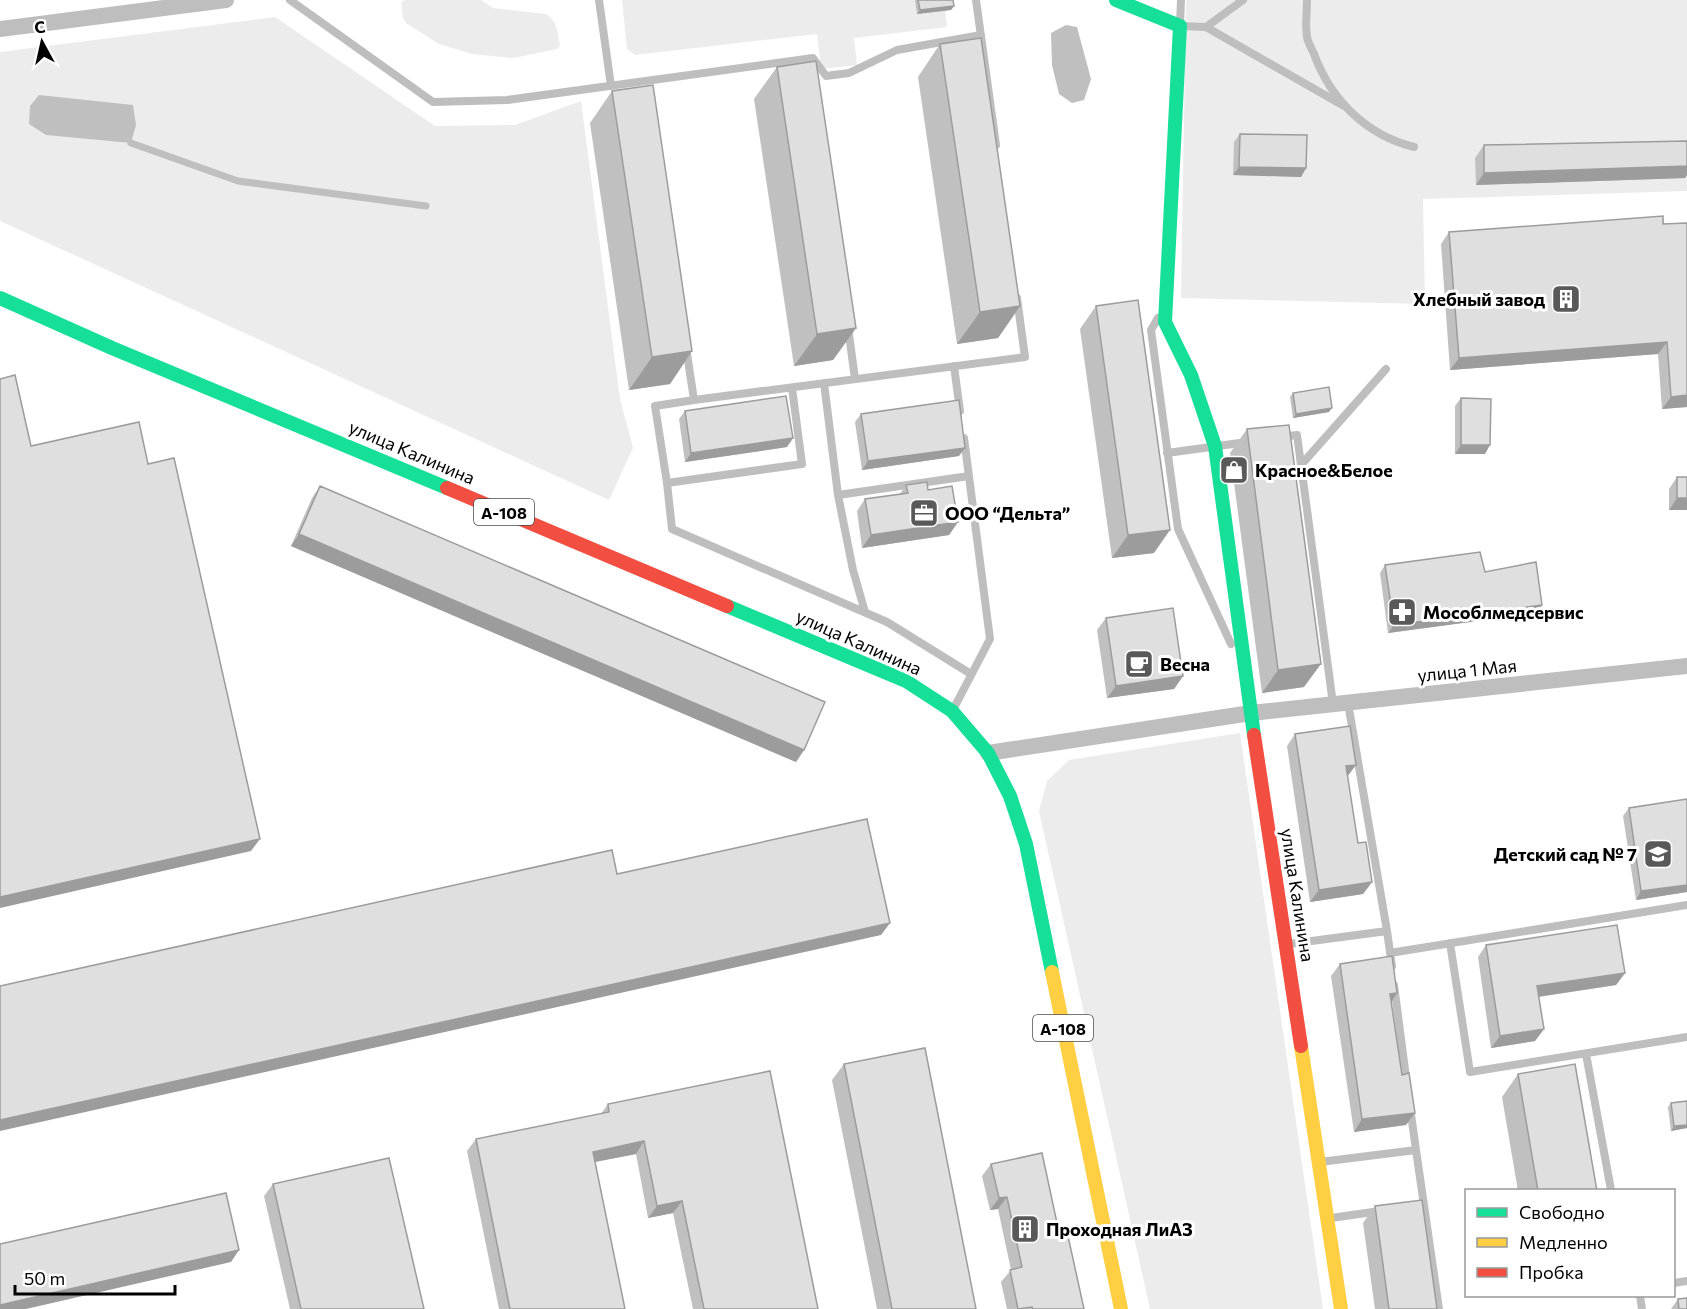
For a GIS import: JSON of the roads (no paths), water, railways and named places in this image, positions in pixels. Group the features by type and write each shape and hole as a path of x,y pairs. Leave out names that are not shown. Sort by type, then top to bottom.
{"main road":[{"path":"1116,0 1180,26"},
{"name":"улица Калинина","path":"1180,26 1165,322 1191,375 1215,446 1244,671 1341,1309"},
{"name":"улица Калинина","path":"0,298 134,357 906,681 952,711 988,753 1010,796 1026,844 1121,1309"}],"street":[{"path":"0,29 226,0"},
{"name":"улица 1 Мая","path":"1251,713 1687,666"},
{"path":"988,753 1251,713"}],"lane":[{"path":"290,0 433,102 507,100 813,58"},
{"path":"599,0 611,86"},
{"path":"976,0 997,153"},
{"path":"1181,0 1180,26 1206,27 1344,106 1370,129 1395,142 1414,147"},
{"path":"1206,27 1243,0"},
{"path":"1307,0 1307,38 1320,72 1344,106"},
{"path":"813,58 826,76 849,73 897,50 981,35"},
{"path":"813,58 816,82"},
{"path":"650,81 652,93"},
{"path":"972,674 887,622 672,529 655,406 1025,357 1015,283"},
{"path":"1166,304 1151,330 1178,529 1244,671"},
{"path":"847,320 855,379"},
{"path":"686,341 694,400"},
{"path":"954,366 961,420"},
{"path":"1301,465 1386,369"},
{"path":"824,383 838,495 853,570 865,612"},
{"path":"667,483 802,464 792,387"},
{"path":"952,711 990,639 963,431"},
{"path":"1274,438 1297,435 1341,704 1387,931 1408,1092"},
{"path":"1167,453 1262,440"},
{"path":"838,495 969,476"},
{"path":"1390,953 1687,905"},
{"path":"1286,944 1387,931"},
{"path":"1450,943 1470,1072 1687,1038"},
{"path":"1586,1053 1611,1189"},
{"path":"1410,1103 1439,1309"},
{"path":"1318,1162 1416,1150"},
{"path":"1412,1208 1424,1206"},
{"path":"1327,1218 1389,1210"}],"waterway":[{"path":"131,143 238,181 426,206"}],"place":[{"name":"Хлебный завод","path":"1566,299"},
{"name":"Красное&Белое","path":"1234,470"},
{"name":"ООО “Дельта”","path":"924,513"},
{"name":"Мособлмедсервис","path":"1402,612"},
{"name":"Весна","path":"1139,664"},
{"name":"Детский сад № 7","path":"1658,854"},
{"name":"Проходная ЛиАЗ","path":"1025,1229"}]}
